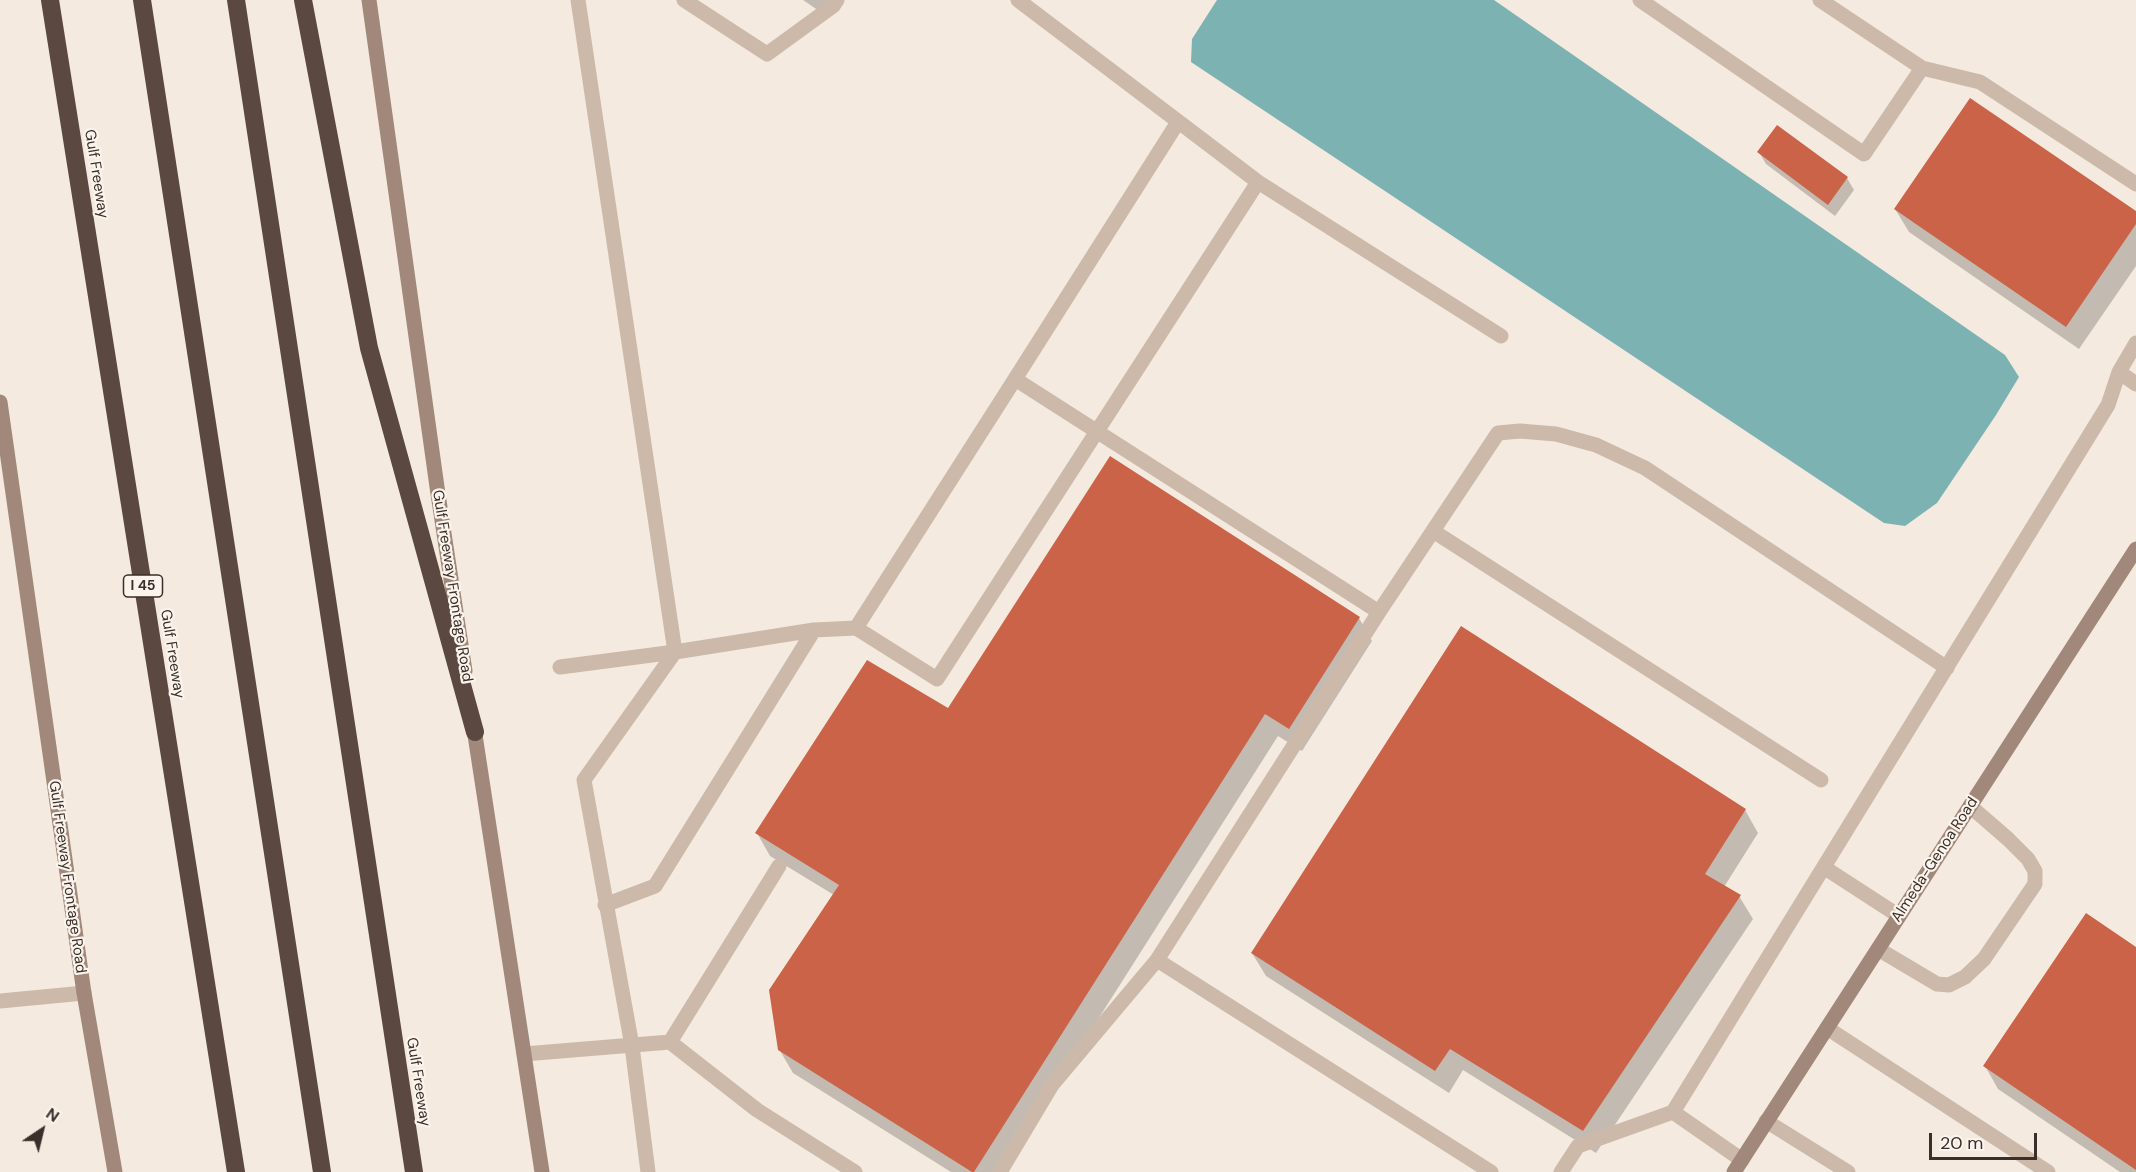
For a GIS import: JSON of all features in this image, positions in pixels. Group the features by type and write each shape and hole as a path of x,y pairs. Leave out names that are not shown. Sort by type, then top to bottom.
{"highway":[{"name":"Gulf Freeway","path":"50,0 236,1172"},
{"path":"142,0 322,1172"},
{"name":"Gulf Freeway","path":"236,0 414,1172"},
{"path":"303,0 369,348 475,732"}],"main road":[{"name":"Gulf Freeway Frontage Road","path":"369,0 438,494 542,1172"},
{"name":"Gulf Freeway Frontage Road","path":"0,402 4,466 84,993 114,1172"},
{"name":"Almeda-Genoa Road","path":"1738,1166 2136,549"}],"street":[{"path":"578,0 675,652 584,780 632,1046 648,1172"},
{"path":"684,0 767,54 833,6 837,0"},
{"path":"1018,0 1258,182 1502,336"},
{"path":"1640,0 1864,154 1922,68"},
{"path":"1820,0 1922,68 1980,82 2136,184"},
{"path":"856,628 1178,122"},
{"path":"560,667 813,630 856,628 937,679 1258,182"},
{"path":"1561,1172 1578,1146 1673,1112 2108,405 2119,372 2136,343"},
{"path":"2119,372 2136,384"},
{"path":"1016,379 1379,612"},
{"path":"1000,1172 1052,1085 1157,960 1379,612 1498,433 1520,431 1556,434 1596,445 1645,468 1947,668"},
{"path":"1433,531 1821,780"},
{"path":"605,904 655,886 813,630"},
{"path":"1878,949 1937,984 1949,985 1965,977 1984,959 2035,884 2035,871 2028,859 1970,806"},
{"path":"670,1042 779,866"},
{"path":"1825,868 1899,916"},
{"path":"1157,960 1491,1172"},
{"path":"0,1001 84,993"},
{"path":"1827,1028 2048,1172"},
{"path":"524,1054 670,1042 757,1110 855,1172"},
{"path":"1673,1112 1738,1166"},
{"path":"1766,1121 1848,1172"}],"water":[{"path":"1217,0 1494,0 2005,355 2019,377 1937,503 1905,526 1884,523 1191,62 1192,39"}],"building":[{"path":"1970,98 2136,211 2136,224 2066,327 1894,209"},
{"path":"1777,125 1848,177 1828,205 1757,152"},
{"path":"1110,456 1360,617 1289,729 1265,714 972,1172 778,1050 769,990 839,885 755,833 867,660 948,708"},
{"path":"1461,626 1746,809 1705,874 1741,895 1583,1131 1450,1049 1435,1071 1251,953"},
{"path":"2086,913 2136,947 2136,1170 1983,1066"}]}
